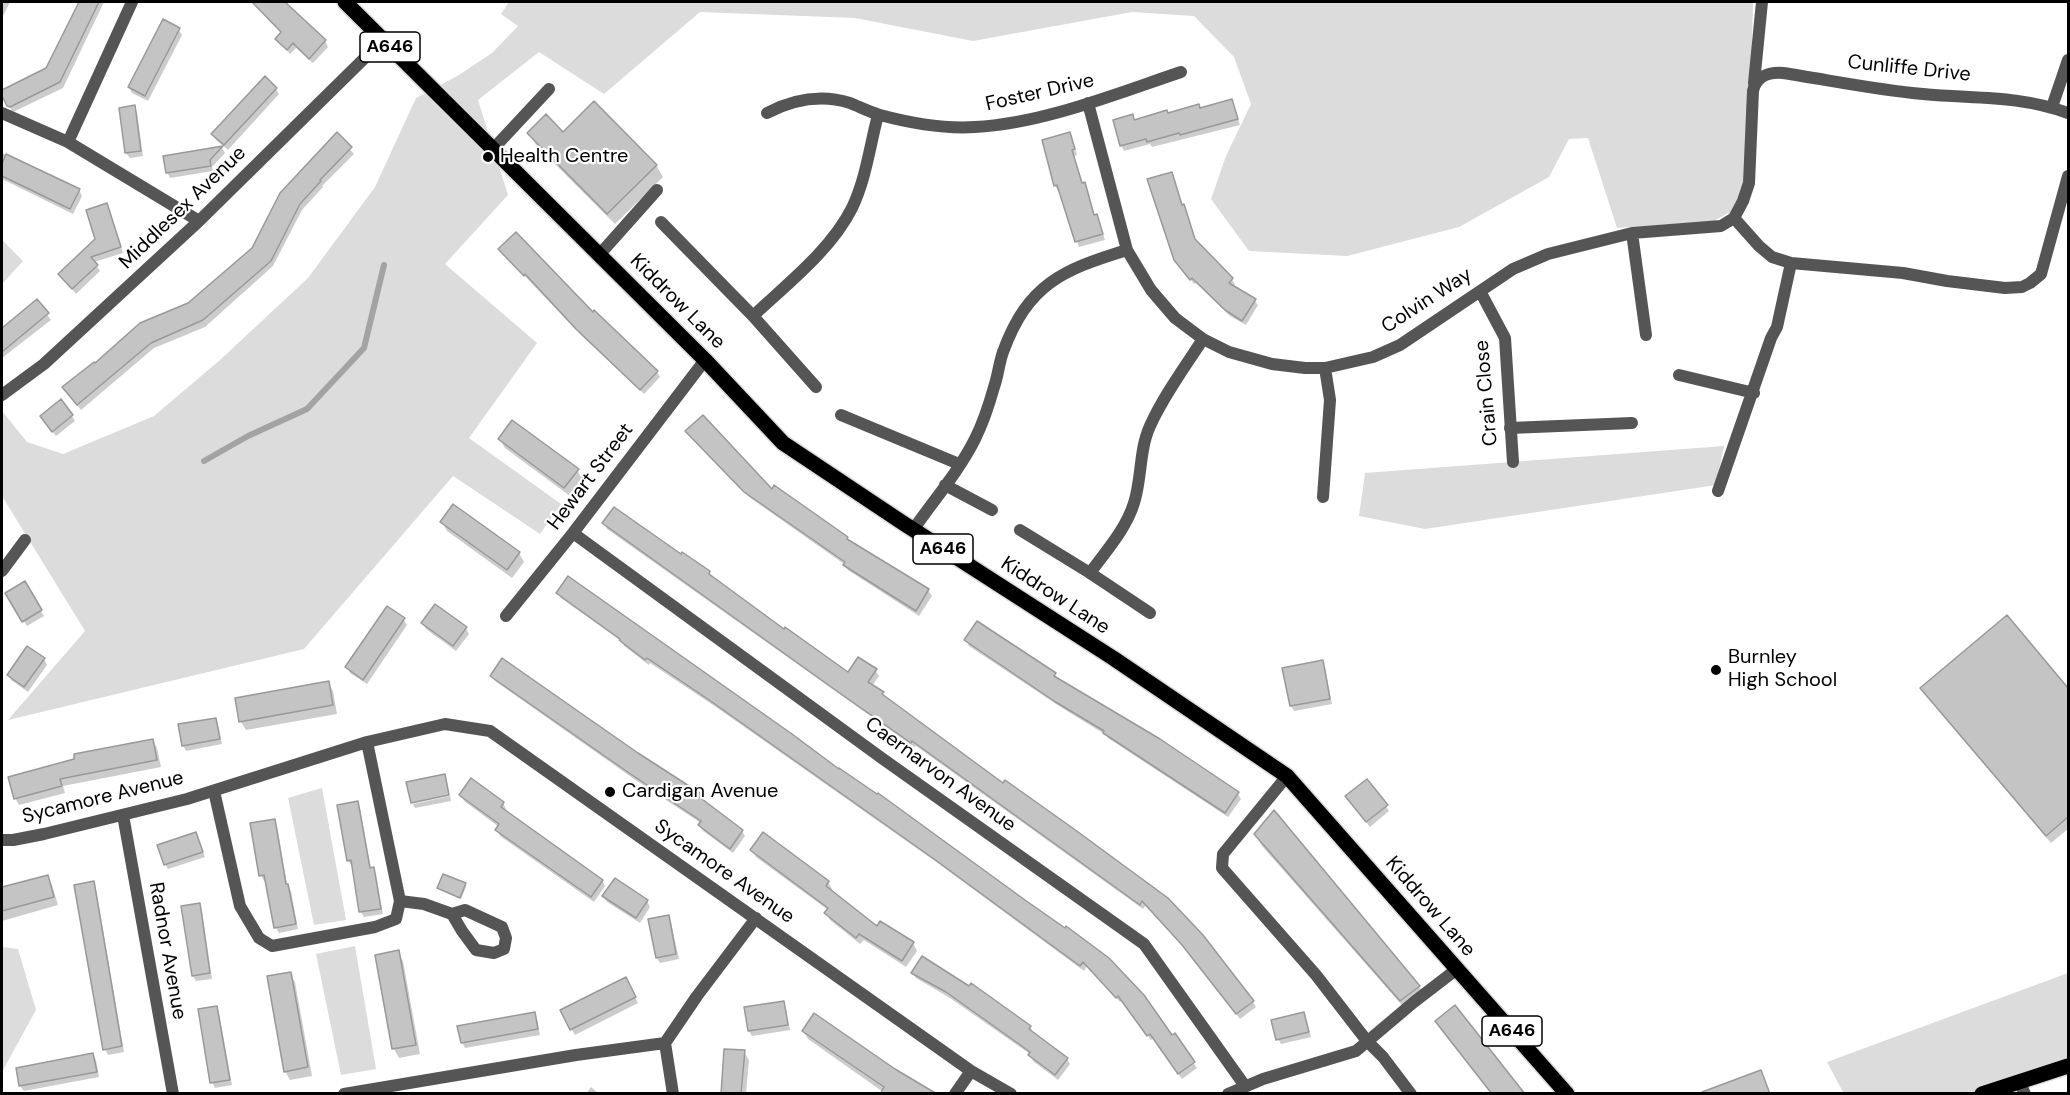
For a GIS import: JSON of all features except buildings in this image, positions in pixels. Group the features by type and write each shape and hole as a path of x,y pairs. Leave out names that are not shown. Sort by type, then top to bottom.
{"main road":[{"name":"Kiddrow Lane","path":"345,2 600,254 705,360 783,444 1113,658 1287,776 1562,1092"},
{"path":"1982,1094 2022,1088 2068,1066"}],"street":[{"path":"68,142 132,2"},
{"path":"1762,2 1754,87 1749,183 1734,218 1772,257 1791,263 1903,273 1983,286 2022,287 2041,274 2068,176"},
{"name":"Middlesex Avenue","path":"2,395 44,364 200,222 383,40"},
{"path":"2052,107 2068,60"},
{"name":"Foster Drive","path":"767,113 804,99 824,98 849,103 878,115 916,123 974,127 1033,118 1088,103 1181,72"},
{"name":"Cunliffe Drive","path":"1754,87 1766,75 1783,73 1923,94 2007,98 2052,107 2068,113"},
{"path":"493,149 549,89"},
{"name":"Colvin Way","path":"1088,103 1127,250 1151,291 1175,318 1203,339 1229,352 1272,364 1325,368 1373,357 1400,345 1513,269 1548,254 1632,233 1706,229 1721,226 1734,218"},
{"path":"2,113 68,142 200,222"},
{"path":"753,316 831,241 843,225 861,185 878,115"},
{"path":"600,254 657,190"},
{"path":"660,222 753,316 816,387"},
{"path":"1632,233 1646,335"},
{"path":"913,530 975,440 984,418 1006,344 1018,318 1035,294 1059,275 1090,261 1127,250"},
{"path":"1718,491 1754,393 1771,338 1777,327 1791,263"},
{"name":"Crain Close","path":"1480,291 1505,338 1513,462"},
{"path":"1090,573 1118,535 1131,512 1142,452 1149,428 1203,339"},
{"name":"Hewart Street","path":"506,615 573,533 705,360"},
{"path":"1323,497 1330,400 1325,368"},
{"path":"1679,375 1754,393"},
{"path":"842,415 959,464"},
{"path":"1510,428 1632,423"},
{"path":"945,485 992,510"},
{"path":"1020,530 1150,613"},
{"name":"Caernarvon Avenue","path":"573,533 874,752 1144,944 1245,1086"},
{"path":"2,571 25,540"},
{"name":"Sycamore Avenue","path":"2,840 44,834 187,800 367,742 445,724 490,731 971,1071 1011,1094"},
{"path":"367,742 400,901 424,904 452,914"},
{"path":"1287,776 1223,854 1222,868 1316,975 1411,1094"},
{"name":"Sycamore Avenue","path":"214,791 240,906 260,938 272,946 375,927 396,919 400,901"},
{"name":"Radnor Avenue","path":"123,815 172,1094"},
{"path":"673,1094 665,1043 756,918"},
{"path":"1228,1094 1263,1079 1356,1051 1456,969"},
{"path":"344,1094 576,1055 665,1043"},
{"path":"955,1094 971,1071"}],"shaded area":[{"path":"509,2 1753,2 1749,183 1734,218 1728,213 1714,221 1617,228 1588,138 1569,139 1549,177 1459,227 1347,256 1249,251 1211,199 1226,156 1251,104 1234,57 1194,16 1132,12 973,41 855,18 700,12 604,94 539,52 478,100 508,195 445,264 537,343 469,438 561,504 540,534 453,476 304,649 8,720 85,631 2,496 2,411 27,442 63,454 154,416 220,360 308,278 375,187 416,98 459,75 492,53 518,26 501,14"},
{"path":"2,240 23,261 2,284"},
{"path":"1724,446 1716,485 1425,529 1359,516 1365,473"},
{"path":"322,788 346,920 314,925 288,798"},
{"path":"355,946 376,1069 341,1075 316,954"},
{"path":"2,947 18,949 36,1010 3,1070 2,1069"},
{"path":"2068,973 2068,1066 1982,1093 1844,1094 1827,1062"}],"waterway":[{"path":"204,461 248,436 307,409 364,348 384,265"}],"place":[{"name":"Health Centre","path":"488,157"},
{"name":"Burnley High School","path":"1716,670"},
{"name":"Cardigan Avenue","path":"610,792"}]}
